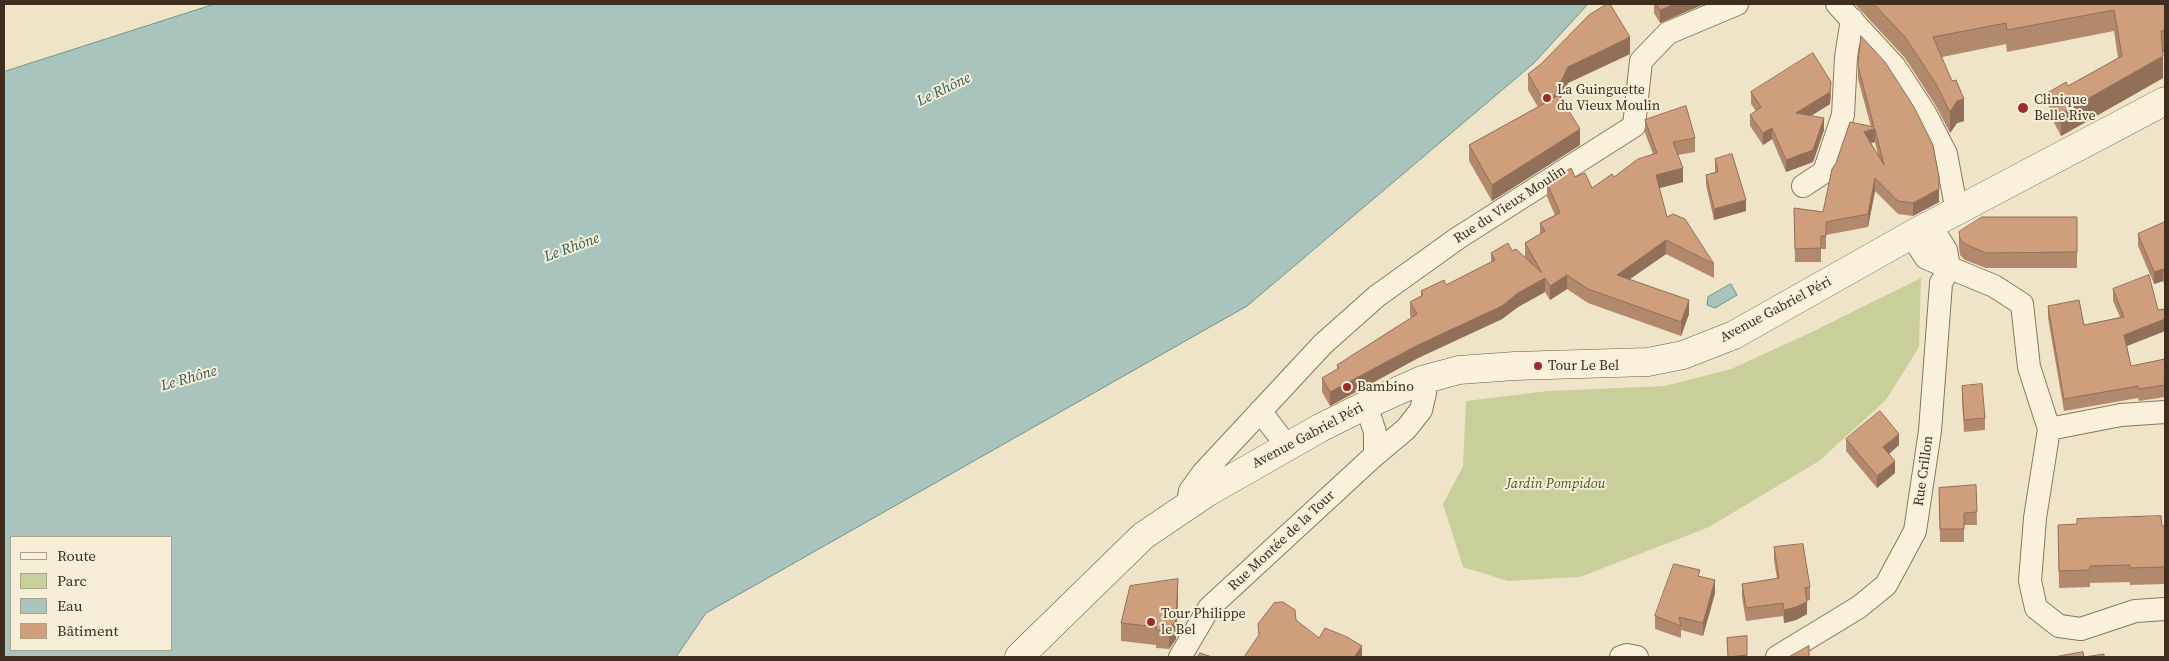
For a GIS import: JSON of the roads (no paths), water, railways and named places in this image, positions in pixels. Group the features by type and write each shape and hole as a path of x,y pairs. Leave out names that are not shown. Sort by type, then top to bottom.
{"main road":[{"name":"Avenue Gabriel Péri","path":"1019,657 1143,536 1188,503 1287,446 1366,405 1422,380 1460,370 1621,364 1648,362 1683,355 1734,335 1921,230 2165,101"}],"street":[{"name":"Rue du Vieux Moulin","path":"1188,503 1190,491 1203,473 1323,344 1377,296 1458,238 1634,126 1642,62 1668,33 1737,4"},
{"path":"1803,186 1824,172 1843,114 1846,57 1844,11"},
{"path":"1844,11 1895,67 1925,113 1946,154 1957,212"},
{"path":"1921,230 1926,258 1994,286 2022,304 2029,367 2049,429 2035,518 2030,581 2036,608 2059,626 2081,629 2135,611 2165,608"},
{"name":"Rue Crillon","path":"1776,657 1859,607 1886,585 1915,531 1930,431 1941,283 1949,268"},
{"name":"Rue Montée de la Tour","path":"1180,657 1189,638 1209,608 1406,428 1421,410 1426,393 1422,380"},
{"path":"1366,405 1375,432 1375,455"},
{"path":"1260,411 1287,446"},
{"path":"2049,429 2121,415 2165,412"},
{"path":"1621,657 1627,655 1637,657"}],"water":[{"name":"Le Rhône","path":"215,4 1588,4 1534,63 1247,306 706,613 676,657 4,657 4,72"},
{"path":"1731,284 1737,295 1715,308 1707,305 1708,297"}],"place":[{"name":"La Guinguette du Vieux Moulin","path":"1547,98"},
{"name":"Clinique Belle Rive","path":"2023,108"},
{"name":"Tour Le Bel","path":"1538,366"},
{"name":"Bambino","path":"1347,387"},
{"name":"Tour Philippe le Bel","path":"1151,622"}],"park label":[{"name":"Jardin Pompidou","path":"1556,484"}]}
